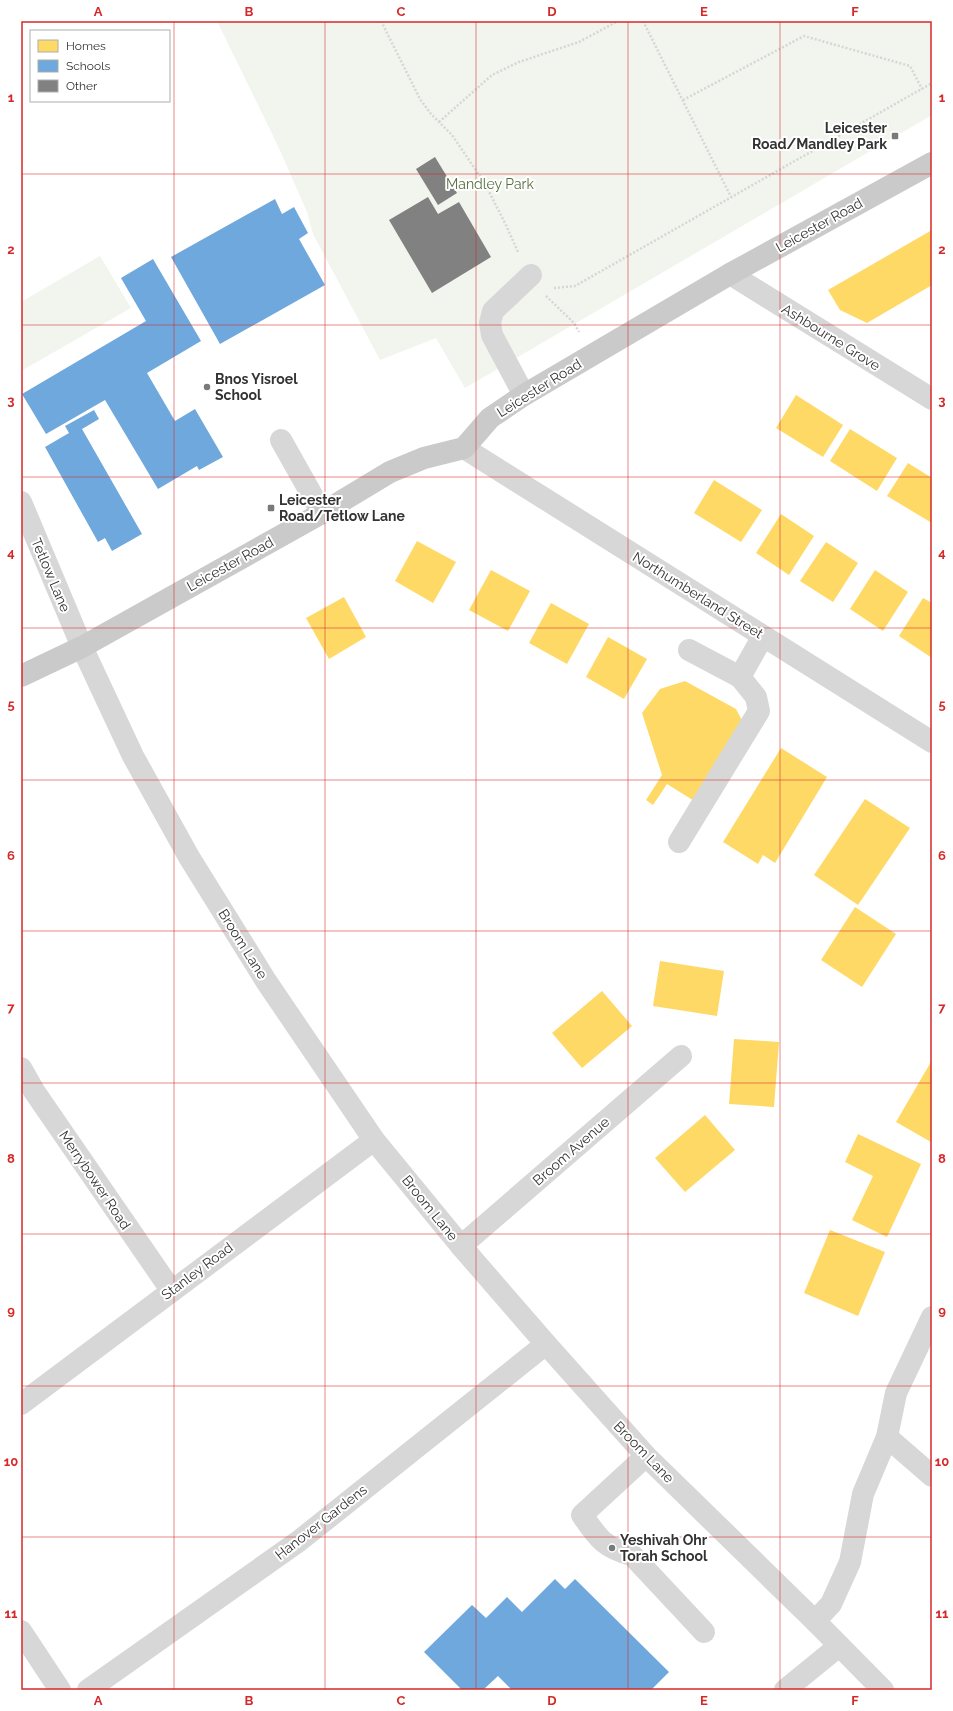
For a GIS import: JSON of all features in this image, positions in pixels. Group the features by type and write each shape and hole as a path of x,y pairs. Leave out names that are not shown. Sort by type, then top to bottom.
{"main road":[{"name":"Leicester Road","path":"21,676 82,648 322,513 390,472 424,458 464,448 490,418 524,395 730,274 932,163"}],"street":[{"name":"Ashbourne Grove","path":"730,274 932,399"},
{"path":"524,395 492,335 490,323 494,311 535,282"},
{"path":"281,440 322,513"},
{"name":"Northumberland Street","path":"464,448 932,742"},
{"name":"Tetlow Lane","path":"21,502 82,648"},
{"path":"740,678 763,636"},
{"name":"Broom Lane","path":"82,648 133,756 189,857 266,981 374,1140 461,1246 646,1456 815,1621 883,1690"},
{"path":"679,842 759,711 756,697 740,678 689,650"},
{"name":"Broom Avenue","path":"461,1246 681,1056"},
{"name":"Merrybower Road","path":"21,1068 34,1091 171,1290"},
{"name":"Stanley Road","path":"21,1404 171,1290 374,1140"},
{"path":"815,1621 831,1604 850,1562 862,1494 887,1437 896,1393 932,1317"},
{"name":"Hanover Gardens","path":"88,1690 299,1541 546,1344"},
{"path":"887,1437 932,1476"},
{"path":"646,1456 582,1515 598,1538 620,1552 632,1555 704,1632"},
{"path":"21,1631 60,1690"},
{"path":"785,1690 839,1646"}],"path":[{"path":"381,21 420,98 439,122 452,135 484,182 523,263 535,282 574,323 592,355"},
{"path":"439,122 492,75 519,62 579,42 618,21"},
{"path":"643,21 731,197"},
{"path":"683,100 804,36 910,66 922,89"},
{"path":"535,282 574,286 932,83"}],"green space":[{"name":"Mandley Park","path":"217,21 932,21 932,115 465,388 436,338 380,360 313,234 307,212 278,146"},
{"path":"100,256 131,308 21,371 21,302"}],"building: Homes":[{"path":"932,230 932,285 867,323 840,310 828,290"},
{"path":"796,395 843,425 823,457 776,428"},
{"path":"850,429 897,458 877,491 830,461"},
{"path":"908,463 932,478 932,523 887,496"},
{"path":"714,480 762,510 741,542 694,513"},
{"path":"781,514 814,536 789,575 756,553"},
{"path":"417,541 456,562 433,603 395,581"},
{"path":"826,542 858,563 833,602 800,581"},
{"path":"491,570 530,591 508,631 469,610"},
{"path":"875,570 908,592 883,631 850,609"},
{"path":"344,597 366,637 329,659 306,618"},
{"path":"923,598 932,603 932,658 899,636"},
{"path":"551,603 589,624 567,664 529,643"},
{"path":"608,637 647,659 624,699 586,677"},
{"path":"685,681 736,709 747,730 699,804 667,784 653,805 646,800 662,775 642,713 660,689"},
{"path":"781,748 827,777 775,863 763,855 758,864 723,842"},
{"path":"865,799 910,828 858,905 814,875"},
{"path":"855,907 896,934 862,987 821,960"},
{"path":"660,961 724,971 717,1016 653,1006"},
{"path":"602,991 632,1026 582,1068 552,1033"},
{"path":"734,1039 779,1042 774,1107 729,1104"},
{"path":"932,1060 932,1141 931,1142 896,1122"},
{"path":"705,1115 735,1150 685,1192 655,1158"},
{"path":"858,1134 921,1164 887,1237 852,1220 873,1176 845,1162"},
{"path":"830,1230 885,1252 858,1316 804,1293"}],"building: Schools":[{"path":"275,199 282,214 294,207 308,233 299,239 325,285 220,344 171,257"},
{"path":"153,259 201,341 147,373 175,421 195,409 223,457 199,470 197,466 158,489 105,400 46,434 22,394 146,321 121,278"},
{"path":"94,410 99,419 82,429 142,534 112,551 105,538 98,542 45,447 69,433 65,426"},
{"path":"555,1579 565,1589 575,1579 669,1672 651,1690 512,1690 498,1676 483,1690 462,1690 424,1652 472,1605 486,1618 507,1597 522,1612"}],"building: Other":[{"path":"435,157 457,193 438,205 416,169"},
{"path":"428,197 438,214 459,202 491,257 432,293 389,220"}],"place":[{"name":"Leicester Road/Mandley Park","path":"895,136"},
{"name":"Bnos Yisroel School","path":"207,387"},
{"name":"Leicester Road/Tetlow Lane","path":"271,508"},
{"name":"Yeshivah Ohr Torah School","path":"612,1548"}]}
